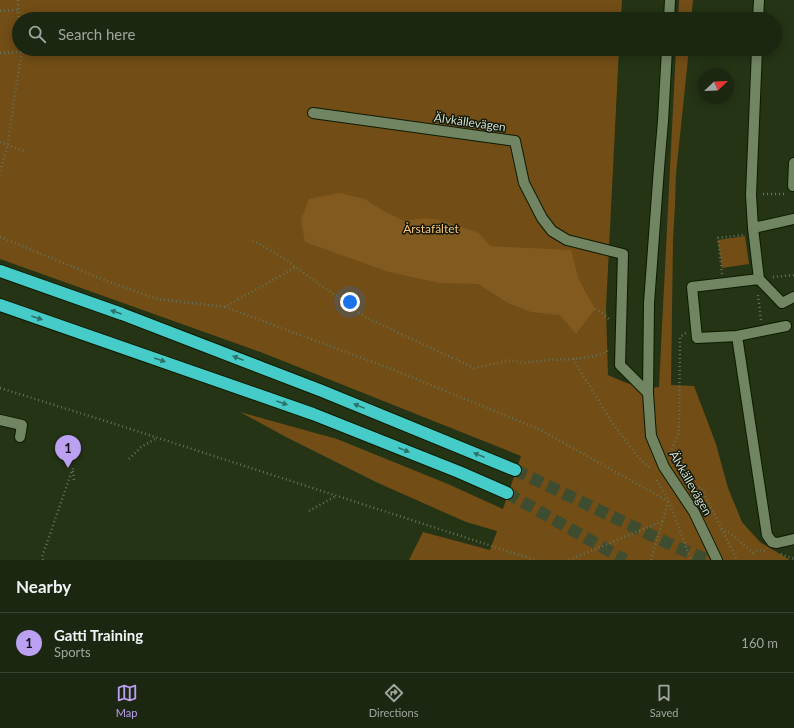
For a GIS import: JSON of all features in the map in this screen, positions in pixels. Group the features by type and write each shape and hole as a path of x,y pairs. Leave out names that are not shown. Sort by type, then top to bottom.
{"highway":[{"path":"0,271 130,316 322,391 515,470"},
{"path":"0,305 313,414 507,493"}],"street":[{"path":"669,12 670,0"},
{"path":"758,12 759,0"},
{"name":"Älvkällevägen","path":"667,56 649,303 648,393 651,436 664,467 694,512 717,560"},
{"path":"757,56 751,195 757,279 782,303 794,297"},
{"name":"Älvkällevägen","path":"313,113 515,141 524,183 542,218 552,231 567,240 623,254 620,365 648,393"},
{"path":"790,190 794,163"},
{"path":"753,231 794,219"},
{"path":"757,279 692,287 697,338 737,336 786,326"},
{"path":"737,336 768,535 772,542 777,543 794,539"},
{"path":"0,420 22,424 20,437"}],"path":[{"path":"0,11 18,10 18,0"},
{"path":"0,52 12,51"},
{"path":"0,171 8,145 21,56"},
{"path":"0,142 24,151"},
{"path":"751,195 790,190"},
{"path":"724,283 718,238 753,231"},
{"path":"0,237 107,282 157,299 225,307 394,370 541,430 669,502"},
{"path":"253,240 296,267 365,317 474,368 510,360 523,363 591,357 607,352 608,346"},
{"path":"225,307 296,267"},
{"path":"762,331 757,279 794,275"},
{"path":"596,309 611,321"},
{"path":"664,467 679,433 680,337 696,326"},
{"path":"572,359 613,424 639,458 650,467 653,472"},
{"path":"0,388 157,437 534,560"},
{"path":"129,459 141,447 157,437"},
{"path":"43,560 42,556 73,468 74,480"},
{"path":"656,478 669,502 691,560"},
{"path":"309,511 336,496"},
{"path":"652,560 669,502"},
{"path":"569,560 663,521"},
{"path":"721,528 730,533 753,553 758,550 766,551"},
{"path":"780,554 794,559"}],"green space":[{"name":"Årstafältet","path":"0,0 622,0 621,12 12,12 12,56 619,56 606,308 608,375 639,387 652,388 659,387 676,56 688,56 676,174 673,241 671,385 694,386 716,444 728,488 742,522 760,542 790,560 409,560 423,532 490,550 497,531 466,522 378,483 240,412 337,439 448,484 503,509 521,456 263,353 0,259"},
{"path":"679,0 693,0 692,12 678,12"},
{"path":"339,193 365,199 382,210 404,221 426,218 444,221 479,233 490,246 571,250 579,280 595,309 576,334 560,315 531,312 508,303 478,284 439,283 389,272 305,242 301,220 309,199"},
{"path":"745,236 749,264 722,268 718,240"}],"tunnel":[{"path":"515,470 676,547 708,560"},
{"path":"507,493 625,560"}],"place":[{"name":"Gatti Training","path":"68,468"}]}
